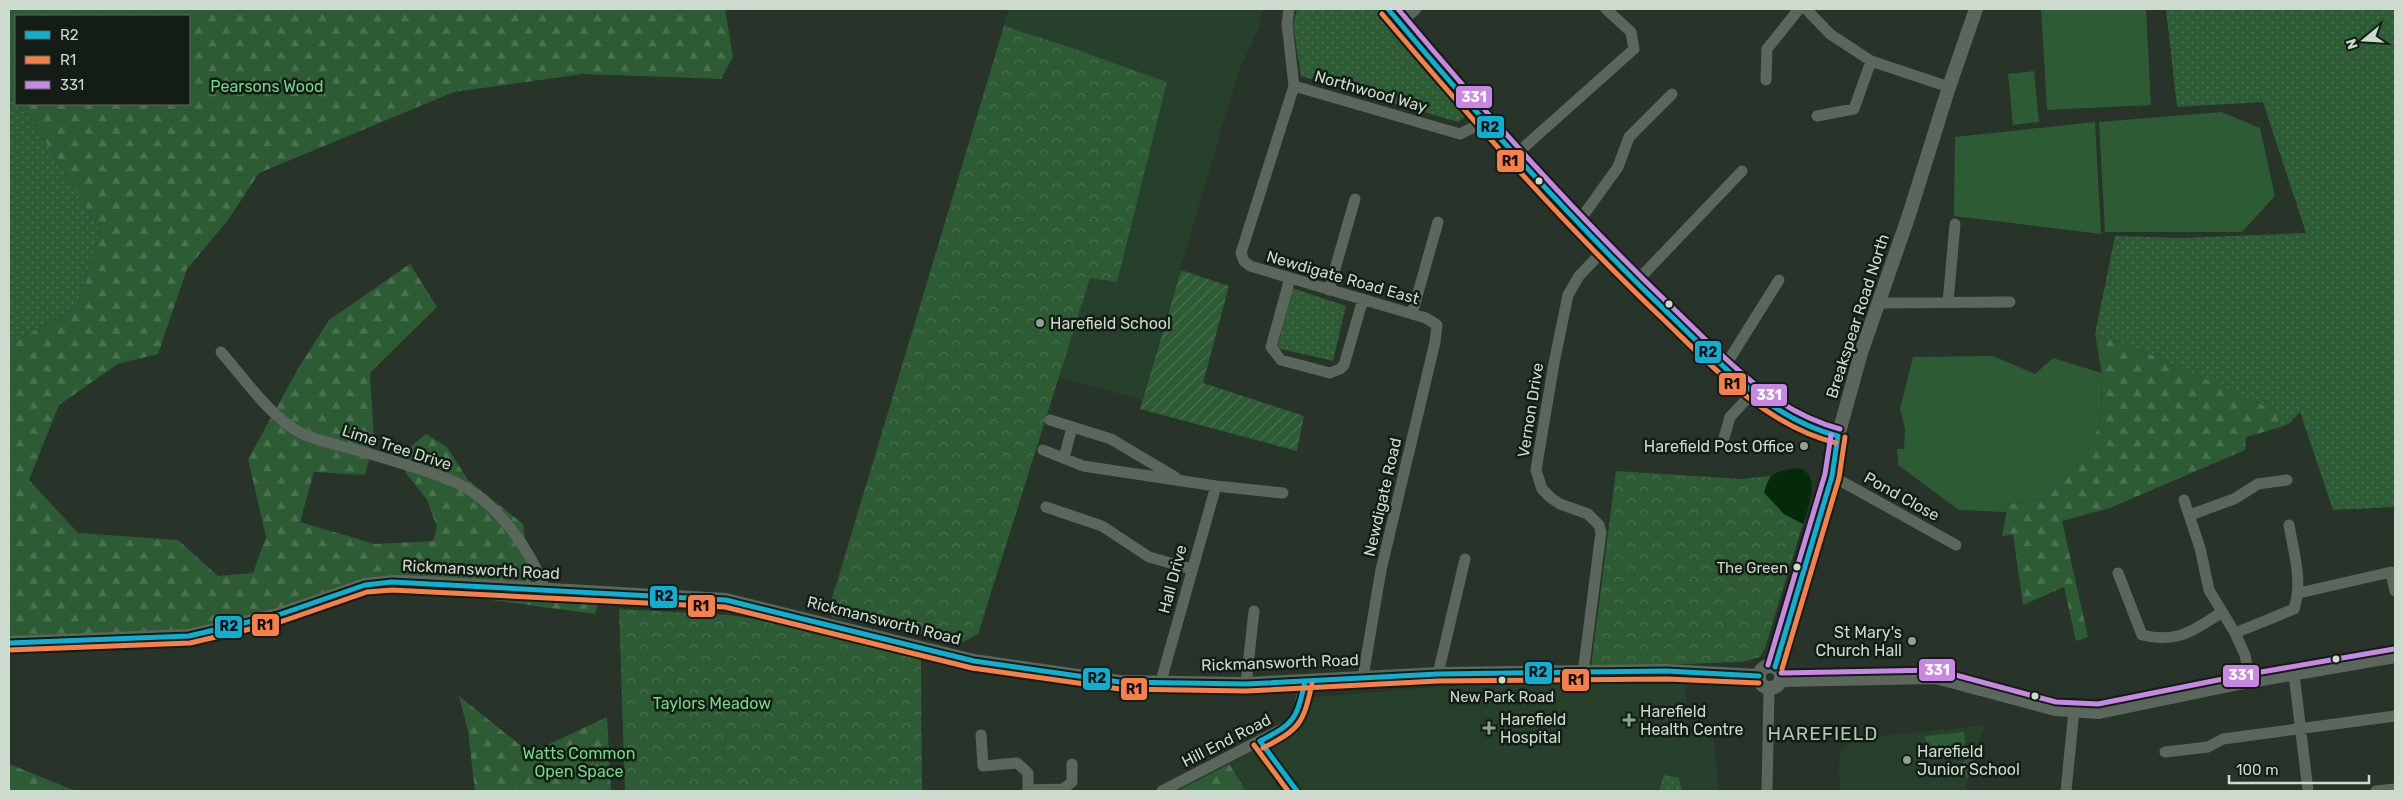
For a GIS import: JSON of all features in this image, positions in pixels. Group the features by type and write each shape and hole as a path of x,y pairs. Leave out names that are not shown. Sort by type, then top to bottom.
{"street":[{"name":"Northwood Way","path":"1289,9 1287,24 1294,86 1460,134 1484,122"},
{"path":"1388,9 1514,156 1635,283 1725,366 1780,412 1800,424 1838,436"},
{"path":"1400,23 1416,9"},
{"path":"1514,156 1634,49 1631,32 1606,9"},
{"path":"1766,80 1767,49 1799,9"},
{"name":"Breakspear Road North","path":"1778,673 1832,476 1838,436 1861,353 1909,215 1949,86 1976,9"},
{"path":"1812,11 1830,34 1871,61 1949,86"},
{"path":"1817,116 1854,109 1871,61"},
{"name":"Newdigate Road East","path":"1294,86 1241,253 1244,261 1250,266 1426,318 1437,325"},
{"path":"1577,224 1618,167 1629,137 1672,94"},
{"path":"1635,283 1742,171"},
{"path":"1329,290 1355,199"},
{"path":"1412,314 1438,222"},
{"path":"1948,302 1955,224"},
{"name":"Vernon Drive","path":"1583,673 1601,546 1601,532 1599,525 1588,514 1560,504 1548,496 1541,485 1536,470 1552,373 1568,295 1579,276 1604,251"},
{"path":"1290,278 1271,347 1281,360 1330,373 1340,370 1344,365 1363,300"},
{"path":"1725,366 1779,280"},
{"path":"1878,302 2010,302"},
{"name":"Newdigate Road","path":"1363,677 1381,570 1435,342 1437,325"},
{"name":"Lime Tree Drive","path":"221,352 272,409 294,428 314,438 379,456 458,484 494,509 511,527 529,557 544,590"},
{"path":"1724,438 1730,417 1754,391"},
{"path":"1050,420 1111,439 1181,480"},
{"path":"1064,458 1072,427"},
{"path":"1043,450 1083,466 1216,486 1283,493"},
{"name":"Pond Close","path":"1832,476 1956,545"},
{"path":"2190,514 2234,499 2258,484 2286,480"},
{"name":"Hall Drive","path":"1161,681 1191,569 1216,486"},
{"path":"2184,500 2200,548 2209,590 2246,655 2250,681"},
{"path":"1046,507 1102,526 1149,557 1191,569"},
{"path":"2235,633 2294,609 2299,593 2289,525"},
{"path":"1438,674 1465,559"},
{"path":"2299,593 2391,572 2395,591"},
{"path":"2118,573 2132,603 2142,635 2158,639 2180,637 2222,612"},
{"name":"Rickmansworth Road","path":"9,644 189,636 278,614 365,585 392,582 726,600 974,660 1120,682 1161,681 1246,684 1438,674 1693,672 1759,676"},
{"path":"1246,684 1254,611"},
{"path":"1769,689 1760,683 1759,676 1764,667 1778,673 1936,677 2055,709 2099,712 2250,681 2395,656"},
{"path":"1769,689 1775,687 1778,673"},
{"path":"2294,674 2308,791"},
{"name":"Hill End Road","path":"1162,791 1288,726 1297,718 1305,682"},
{"path":"1767,791 1769,689"},
{"path":"2066,791 2074,710"},
{"path":"2165,752 2208,747 2223,739 2395,716"},
{"path":"980,735 983,766 1016,763 1028,773 1028,791 1063,789 1072,782 1072,764"},
{"path":"2376,791 2395,789"}],"shaded area":[{"name":"Harefield School","path":"1009,9 1263,9 1259,27 1238,73 1142,400 1058,377 978,634 963,642 832,617 831,602"},
{"path":"1796,468 1804,471 1809,476 1812,491 1803,524 1784,514 1764,492 1772,476"},
{"name":"Harefield Hospital","path":"1685,674 1687,733 1713,737 1719,791 1246,791 1229,764 1301,722 1306,698 1566,676"},
{"name":"Harefield Junior School","path":"1986,725 1980,737 1964,791 1840,791 1839,768 1841,752 1853,739"}],"green space":[{"name":"Pearsons Wood","path":"9,9 725,9 733,57 721,79 583,74 454,92 259,173 228,220 187,269 158,354 118,364 59,405 29,480 78,533 178,540 218,576 253,573 266,537 248,459 299,367 329,320 410,264 437,307 370,373 374,439 365,475 314,472 300,522 375,544 433,541 437,527 427,500 406,473 404,452 426,434 447,447 468,480 523,524 531,582 602,590 595,614 364,583 226,627 9,649 9,345 76,307 100,231 34,123 17,105 190,105 190,15 15,15 15,103 9,96"},
{"path":"1297,9 1385,9 1472,112 1458,122 1301,76 1293,25"},
{"path":"2041,9 2146,9 2151,105 2047,110"},
{"path":"2166,9 2395,9 2395,507 2333,510 2300,412 2290,423 2281,427 2275,411 2147,353 2095,334 2115,236 2180,238 2306,233 2263,102 2177,107"},
{"name":"Harefield School","path":"1004,26 1167,82 1117,282 1090,278 978,634 963,642 832,617 831,602"},
{"path":"2034,71 2039,122 2013,125 2008,74"},
{"path":"9,96 15,105 17,105 34,123 100,231 76,307 9,345"},
{"path":"2221,112 2260,128 2275,196 2242,232 2105,232 2099,122"},
{"path":"2095,122 2101,234 1954,216 1955,137"},
{"path":"1181,270 1229,286 1203,383 1304,416 1297,451 1140,409"},
{"path":"1292,288 1346,306 1333,361 1277,348"},
{"path":"2095,334 2147,353 2276,411 2281,427 2246,437 2245,450 2110,508 2062,521 2088,637 2076,641 2064,587 2023,605 2013,534 2002,536 2008,504 2044,499 2085,457 2101,421 2102,373"},
{"path":"1993,356 2035,374 2053,358 2102,373 2101,421 2085,457 2044,499 2008,504 2007,512 1959,510 1898,465 1897,449 1904,449 1905,428 1900,409 1913,357"},
{"path":"1616,471 1741,479 1770,476 1764,493 1784,514 1803,524 1765,648 1760,657 1742,662 1591,667"},
{"name":"Taylors Meadow","path":"619,609 728,615 778,622 902,649 921,659 922,791 625,791"},
{"name":"Watts Common Open Space","path":"459,696 530,753 607,717 611,791 475,791 468,731"},
{"path":"1964,732 1966,754 1927,758 1925,736"},
{"path":"1977,750 1968,778 1963,769 1964,761 1972,752"},
{"path":"9,764 76,791 9,791"},
{"path":"1229,764 1246,791 1177,791"},
{"path":"1664,775 1679,778 1682,791 1659,791"}],"transit line":[{"name":"R2","path":"1388,9 1455,88 1595,241 1707,351 1767,402 1813,428 1838,436"},
{"name":"331","path":"1398,9 1497,125 1566,200 1711,345 1770,396 1815,421 1840,429"},
{"name":"R1","path":"1382,14 1484,132 1554,209 1627,284 1722,376 1742,393 1786,423 1810,435 1836,443"},
{"name":"331","path":"1768,665 1825,474 1831,435"},
{"name":"R2","path":"1775,667 1832,476 1838,436"},
{"name":"R1","path":"1782,669 1839,478 1845,437"},
{"name":"R2","path":"9,643 189,636 278,615 365,585 392,582 726,600 974,661 1120,682 1246,684 1438,674 1667,671 1759,676"},
{"name":"R1","path":"9,650 190,643 280,622 367,592 392,590 725,607 972,668 1120,689 1246,691 1438,681 1667,679 1759,683"},
{"name":"331","path":"1781,673 1937,670 2056,702 2098,704 2238,676 2394,649"},
{"name":"R2","path":"1260,741 1281,730 1292,719 1299,705 1305,682"},
{"name":"R1","path":"1263,748 1285,736 1298,724 1306,708 1312,684"},
{"name":"R2","path":"1260,741 1297,791"},
{"name":"R1","path":"1254,745 1288,791"}],"place":[{"name":"Harefield School","path":"1040,323"},
{"name":"Harefield Post Office","path":"1804,446"},
{"name":"The Green","path":"1797,567"},
{"name":"St Mary's Church Hall","path":"1912,641"},
{"name":"New Park Road","path":"1502,680"},
{"name":"Harefield Health Centre","path":"1629,720"},
{"name":"Harefield Hospital","path":"1489,728"},
{"name":"Harefield Junior School","path":"1907,760"}],"district":[{"name":"HAREFIELD","path":"1823,733"}]}
